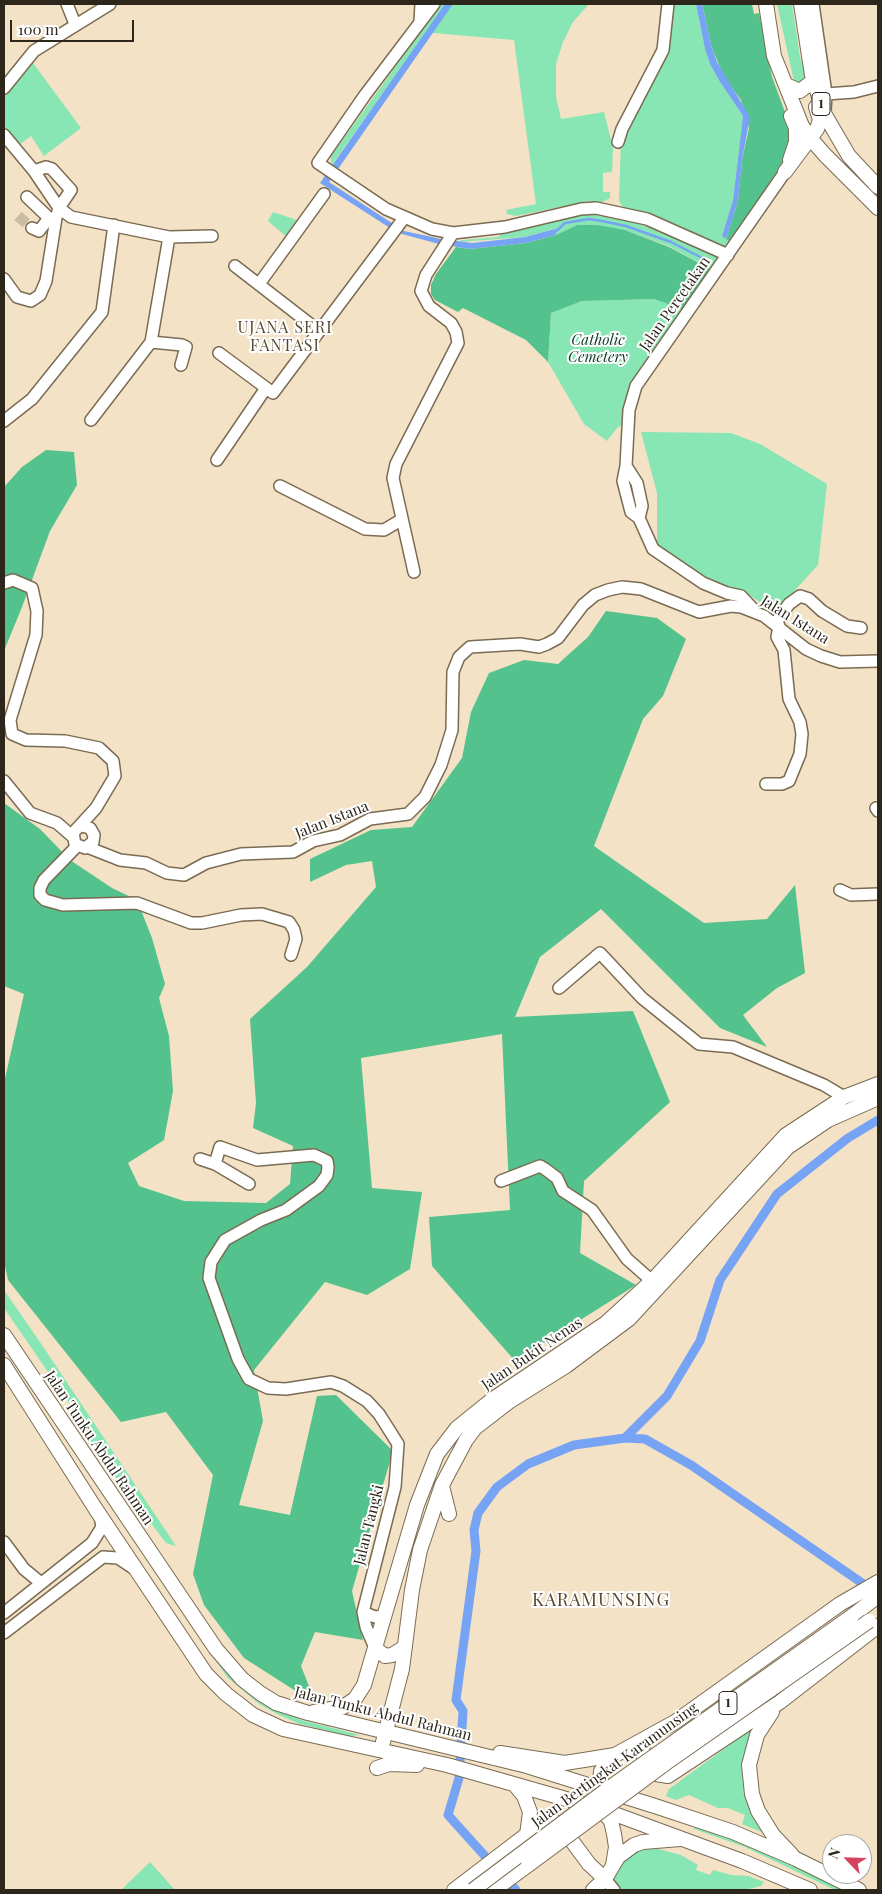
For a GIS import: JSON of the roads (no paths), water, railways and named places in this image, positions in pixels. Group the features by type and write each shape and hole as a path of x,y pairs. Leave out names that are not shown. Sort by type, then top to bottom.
{"main road":[{"name":"1","path":"766,4 774,56 794,108 811,139 878,208"},
{"name":"1","path":"807,4 803,18 812,75 825,115 849,156 878,187"},
{"path":"785,172 811,139 820,120 809,84 798,24 807,4"},
{"path":"774,56 777,74 796,128 796,142 785,172"},
{"path":"786,86 800,91 809,84"},
{"path":"800,152 812,149 825,155"},
{"name":"Jalan Bukit Nenas","path":"308,1713 343,1707 355,1699 364,1685 408,1533 432,1464 437,1454 457,1428 493,1399 606,1323 652,1281 786,1135 844,1097 878,1084"},
{"name":"Jalan Bukit Nenas","path":"381,1751 402,1669 412,1590 420,1550 442,1485 466,1440 475,1428 510,1401 566,1366 629,1319 688,1258 788,1147 828,1120 878,1098"},
{"name":"Jalan Tunku Abdul Rahman","path":"4,1335 102,1483 228,1665 260,1693 276,1703 308,1713 490,1757 574,1780 697,1820 733,1832 796,1859 859,1890"},
{"path":"4,1365 21,1395 206,1674 237,1703 272,1725 283,1729 447,1765 601,1809 687,1840 810,1890"},
{"path":"442,1485 448,1514"},
{"path":"399,1567 421,1514 433,1510"},
{"path":"490,1757 500,1753 565,1763 615,1755 675,1722 840,1604 878,1582"},
{"name":"Jalan Bertingkat Karamunsing","path":"473,1890 605,1791 878,1596"},
{"path":"645,1740 642,1749 647,1768 656,1774 668,1776 780,1702 875,1620"},
{"name":"Jalan Bertingkat Karamunsing","path":"494,1890 666,1763 875,1620"},
{"path":"374,1648 385,1656 392,1656 405,1647"},
{"path":"394,1701 397,1723 424,1741"},
{"path":"780,1702 764,1722 757,1735 750,1765 752,1794 758,1811 773,1835 796,1859"},
{"path":"601,1809 599,1788 601,1771 615,1755"},
{"path":"377,1768 389,1764 420,1765 433,1762"},
{"path":"574,1780 611,1821 614,1834 613,1865 609,1885"},
{"path":"515,1785 524,1796 530,1812 527,1835"},
{"path":"454,1890 543,1822 552,1820 556,1822 589,1864 609,1885"},
{"path":"687,1840 689,1826 697,1820"},
{"path":"613,1865 618,1857 634,1845 643,1842 687,1840"},
{"path":"589,1864 593,1876 593,1890 609,1885"}],"street":[{"path":"67,4 75,24"},
{"path":"4,88 34,51 110,4"},
{"path":"420,22 421,4"},
{"path":"434,4 420,22 327,169 398,226 432,229 452,236 505,227 581,209 596,208 647,219 728,255"},
{"path":"618,142 622,129 663,50 668,4"},
{"path":"807,4 826,94 825,115"},
{"path":"826,94 854,92 878,86"},
{"path":"4,135 34,171 55,215 46,281 40,295 31,301 24,300 17,297 4,280"},
{"path":"32,228 39,231 55,215 71,190 52,169 46,167 34,171"},
{"name":"Jalan Percetakan","path":"754,610 746,600 703,583 653,549 639,518 642,506 636,483 626,466 628,410 636,386 785,172"},
{"path":"259,284 324,194"},
{"path":"27,197 55,215 169,237 212,236"},
{"path":"4,421 32,399 102,312 114,225"},
{"path":"217,460 269,390 319,331 398,226"},
{"path":"414,572 393,478 396,464 458,343 456,332 451,323 429,306 421,291 426,275 452,236"},
{"path":"91,420 151,342 169,237"},
{"path":"235,266 319,331"},
{"path":"151,342 186,347 182,365"},
{"path":"219,353 269,390"},
{"path":"280,486 364,529 384,530 401,520"},
{"path":"4,583 13,580 32,588 37,611 36,635 10,720 12,734 26,740 65,741 99,748 113,761 115,776 96,808 74,830 78,843"},
{"name":"Jalan Istana","path":"4,781 30,813 57,823 78,843 120,860 146,863 176,876 184,875 206,864 240,854 293,852 313,842 340,835 370,819 408,814 425,797 441,766 452,730 453,672 458,657 470,647 520,644 539,646 547,644 558,638 572,616 595,595 622,587 641,589 699,612 731,606 754,610 777,625 806,649 840,662 878,662"},
{"path":"766,784 782,784 789,781 800,754 802,734 800,722 789,699 784,650 776,637 777,625 789,604 800,596 809,599 822,611 847,626 861,628"},
{"path":"96,808 93,842 78,843 44,880 40,888 40,895 45,900 63,905 137,903 191,923 202,923 241,915 262,914 289,922 294,930 296,939 291,954"},
{"path":"57,823 88,826 110,852 124,860"},
{"path":"840,890 851,895 878,894"},
{"path":"559,988 600,953 642,998 699,1044 733,1047 824,1085 844,1097"},
{"name":"Jalan Tangki","path":"215,1164 220,1147 257,1160 314,1155 327,1161 327,1175 319,1186 286,1210 261,1220 225,1240 216,1250 210,1262 209,1278 238,1359 248,1379 268,1388 286,1389 331,1382 343,1386 367,1401 379,1414 398,1444 395,1487 363,1612 366,1627 374,1648"},
{"path":"200,1159 215,1164 249,1184"},
{"path":"501,1181 540,1166 545,1169 557,1178 563,1191 592,1210 627,1260 652,1281"},
{"path":"4,1379 21,1395"},
{"path":"4,1613 92,1543 102,1527 99,1513"},
{"path":"4,1542 24,1569 41,1583"},
{"path":"92,1543 92,1550 98,1556 118,1558 140,1573"},
{"path":"78,1554 88,1557 90,1561 89,1568"},
{"path":"4,1633 103,1557"},
{"path":"24,1569 28,1582 28,1593"},
{"path":"363,1612 375,1617 383,1616"}],"water":[{"path":"445,4 453,4 329,182 404,231 472,243 525,237 555,229 556,235 526,243 470,249 439,244 402,234 390,228 320,183"},
{"path":"696,4 702,4 717,62 750,117 742,160 738,201 726,239 722,236 733,200 743,116 710,64"}],"waterway":[{"path":"555,232 565,223 589,219 602,221 626,226 671,242 708,261"},
{"path":"625,1438 667,1396 700,1341 720,1280 777,1194 848,1138 878,1120"},
{"path":"493,1865 448,1815 459,1778 463,1711 456,1700 476,1551 474,1530 478,1513 497,1487 528,1464 574,1445 625,1438 645,1439 691,1465 862,1583"},
{"path":"505,1878 516,1890"}],"tunnel":[{"path":"18,216 32,228"}],"district":[{"name":"UJANA SERI FANTASI","path":"285,337"},
{"name":"KARAMUNSING","path":"601,1600"}],"park label":[{"name":"Catholic Cemetery","path":"598,348"}]}
